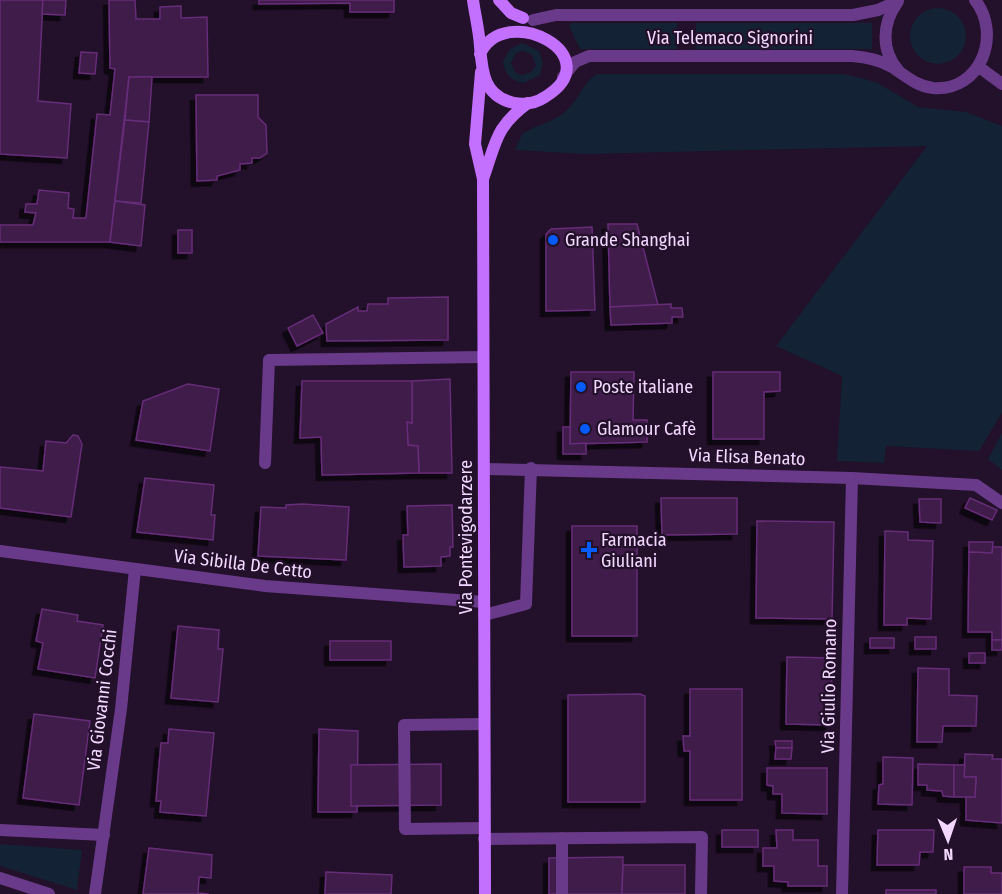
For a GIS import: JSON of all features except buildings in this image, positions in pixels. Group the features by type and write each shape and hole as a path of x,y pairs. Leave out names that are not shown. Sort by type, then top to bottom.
{"main road":[{"name":"Via Pontevigodarzere","path":"473,0 481,72 475,144 483,179 485,894"},
{"path":"499,0 511,13 552,29 559,37 565,57 562,78"},
{"path":"480,54 487,38 499,26 529,19"},
{"path":"481,72 489,87 502,99 528,103"},
{"name":"Via Pontevigodarzere","path":"483,179 501,128 508,118 528,103 552,92 562,78"}],"street":[{"path":"975,0 985,16 990,37 985,58 979,67 1002,84"},
{"name":"Via Telemaco Signorini","path":"529,19 553,15 853,15 878,10 899,1"},
{"name":"Via Telemaco Signorini","path":"899,1 891,11 885,33 889,56 903,75"},
{"name":"Via Telemaco Signorini","path":"562,78 575,62 597,56 852,56 879,61 922,86 943,88 964,81 979,67"},
{"path":"265,463 269,360 483,357"},
{"name":"Via Elisa Benato","path":"485,469 531,468 852,478 976,485 1002,503"},
{"name":"Via Sibilla De Cetto","path":"0,551 264,586 484,608 526,604 531,468"},
{"name":"Via Giulio Romano","path":"842,894 852,478"},
{"name":"Via Giovanni Cocchi","path":"95,894 135,569"},
{"path":"483,724 404,725 405,829 562,838 702,837 701,894"},
{"path":"0,830 104,835"},
{"path":"562,838 562,894"},
{"path":"0,879 49,894"}],"shaded area":[{"path":"932,8 944,8 954,12 962,20 966,36 962,52 954,60 944,64 932,64 922,60 914,52 910,42 910,30 914,20 922,12"},
{"path":"572,23 677,23 677,49 580,49 569,26"},
{"path":"696,23 872,23 872,49 695,49"},
{"path":"522,43 539,51 543,62 540,75 524,83 515,81 509,76 503,61 510,49","holes":["523,51 531,54 536,65 531,72 523,75 516,73 511,63 516,53"]},
{"path":"597,74 844,74 876,82 918,107 966,112 1002,126 1002,413 979,451 886,446 884,463 837,461 842,376 776,346 927,146 585,154 515,150 522,134 562,114 571,106 588,81"},
{"path":"1002,433 1002,470 988,459"},
{"path":"0,844 82,850 77,890 0,866"}],"place":[{"name":"Grande Shanghai","path":"553,240"},
{"name":"Poste italiane","path":"581,387"},
{"name":"Glamour Cafè","path":"585,429"},
{"name":"Farmacia Giuliani","path":"589,550"}]}
